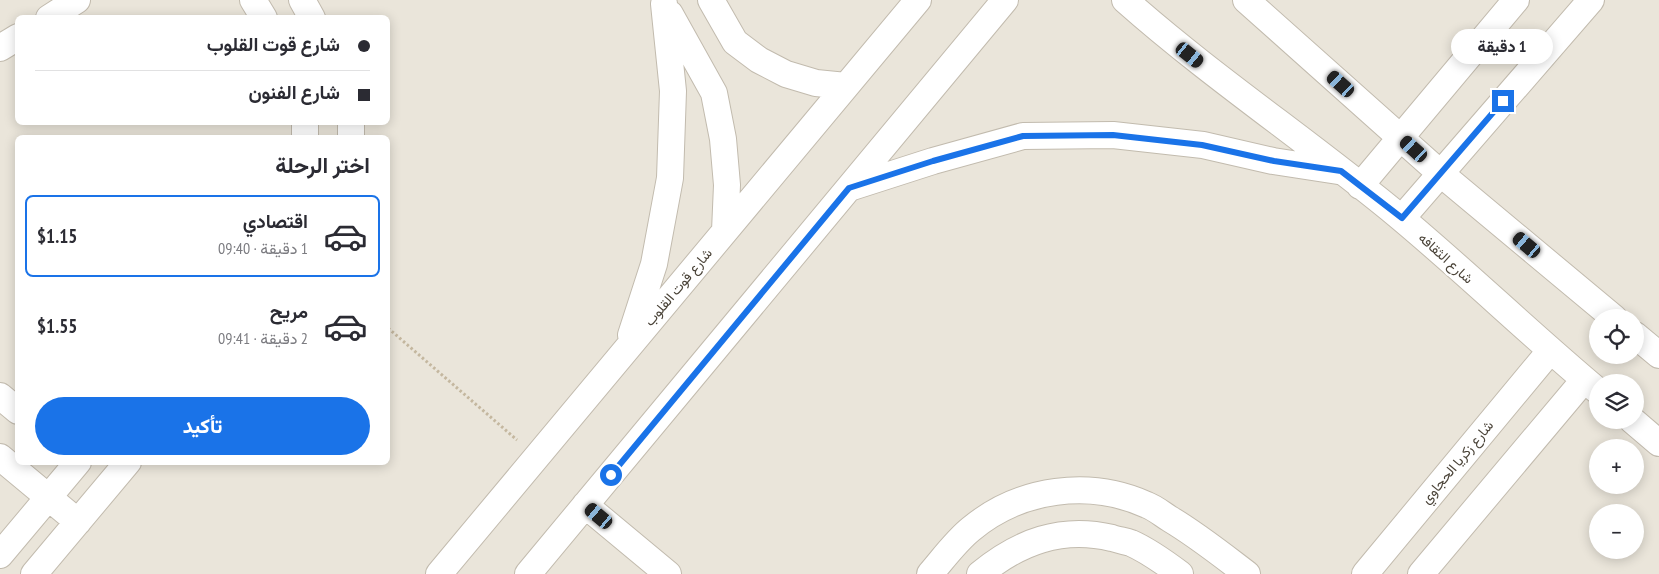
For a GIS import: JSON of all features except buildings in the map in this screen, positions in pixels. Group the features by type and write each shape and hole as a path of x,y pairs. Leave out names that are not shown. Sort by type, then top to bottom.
{"street":[{"path":"54,15 77,0"},
{"path":"253,0 262,15"},
{"path":"302,0 310,15"},
{"path":"711,0 735,42 759,60 786,74 816,83 846,86"},
{"name":"شارع قوت القلوب","path":"439,574 918,0"},
{"path":"528,574 1005,0"},
{"name":"شارع الثقافه","path":"1125,0 1203,66 1402,218 1550,351 1589,383"},
{"path":"1246,0 1440,173 1603,309"},
{"path":"849,188 933,161 1023,136 1113,135 1202,145 1351,178 1400,138 1516,0"},
{"path":"1402,218 1591,0"},
{"path":"663,2 714,93 723,139 727,185 725,231"},
{"path":"628,347 654,264 670,178 673,91 663,2"},
{"path":"0,48 15,39"},
{"path":"1644,342 1659,355"},
{"name":"شارع زكريا الحجاوي","path":"1365,574 1550,351"},
{"path":"1421,574 1589,387"},
{"path":"0,396 15,408"},
{"path":"1643,429 1659,443"},
{"path":"0,457 78,522"},
{"path":"0,555 76,465"},
{"path":"81,465 107,488"},
{"path":"34,574 126,465"},
{"path":"930,574 971,529 1002,508 1038,494 1075,489 1112,493 1148,505 1180,525 1247,574"},
{"path":"586,505 668,574"},
{"path":"980,574 1006,554 1034,540 1066,534 1098,535 1129,543 1158,558 1180,574"}],"path":[{"path":"390,330 536,457"}],"shaded area":[{"path":"0,0 1659,0 1659,574 0,574"}],"route":[{"path":"611,475 849,188 933,161 1023,136 1113,135 1202,145 1274,161 1341,171 1402,218 1503,101"}]}
